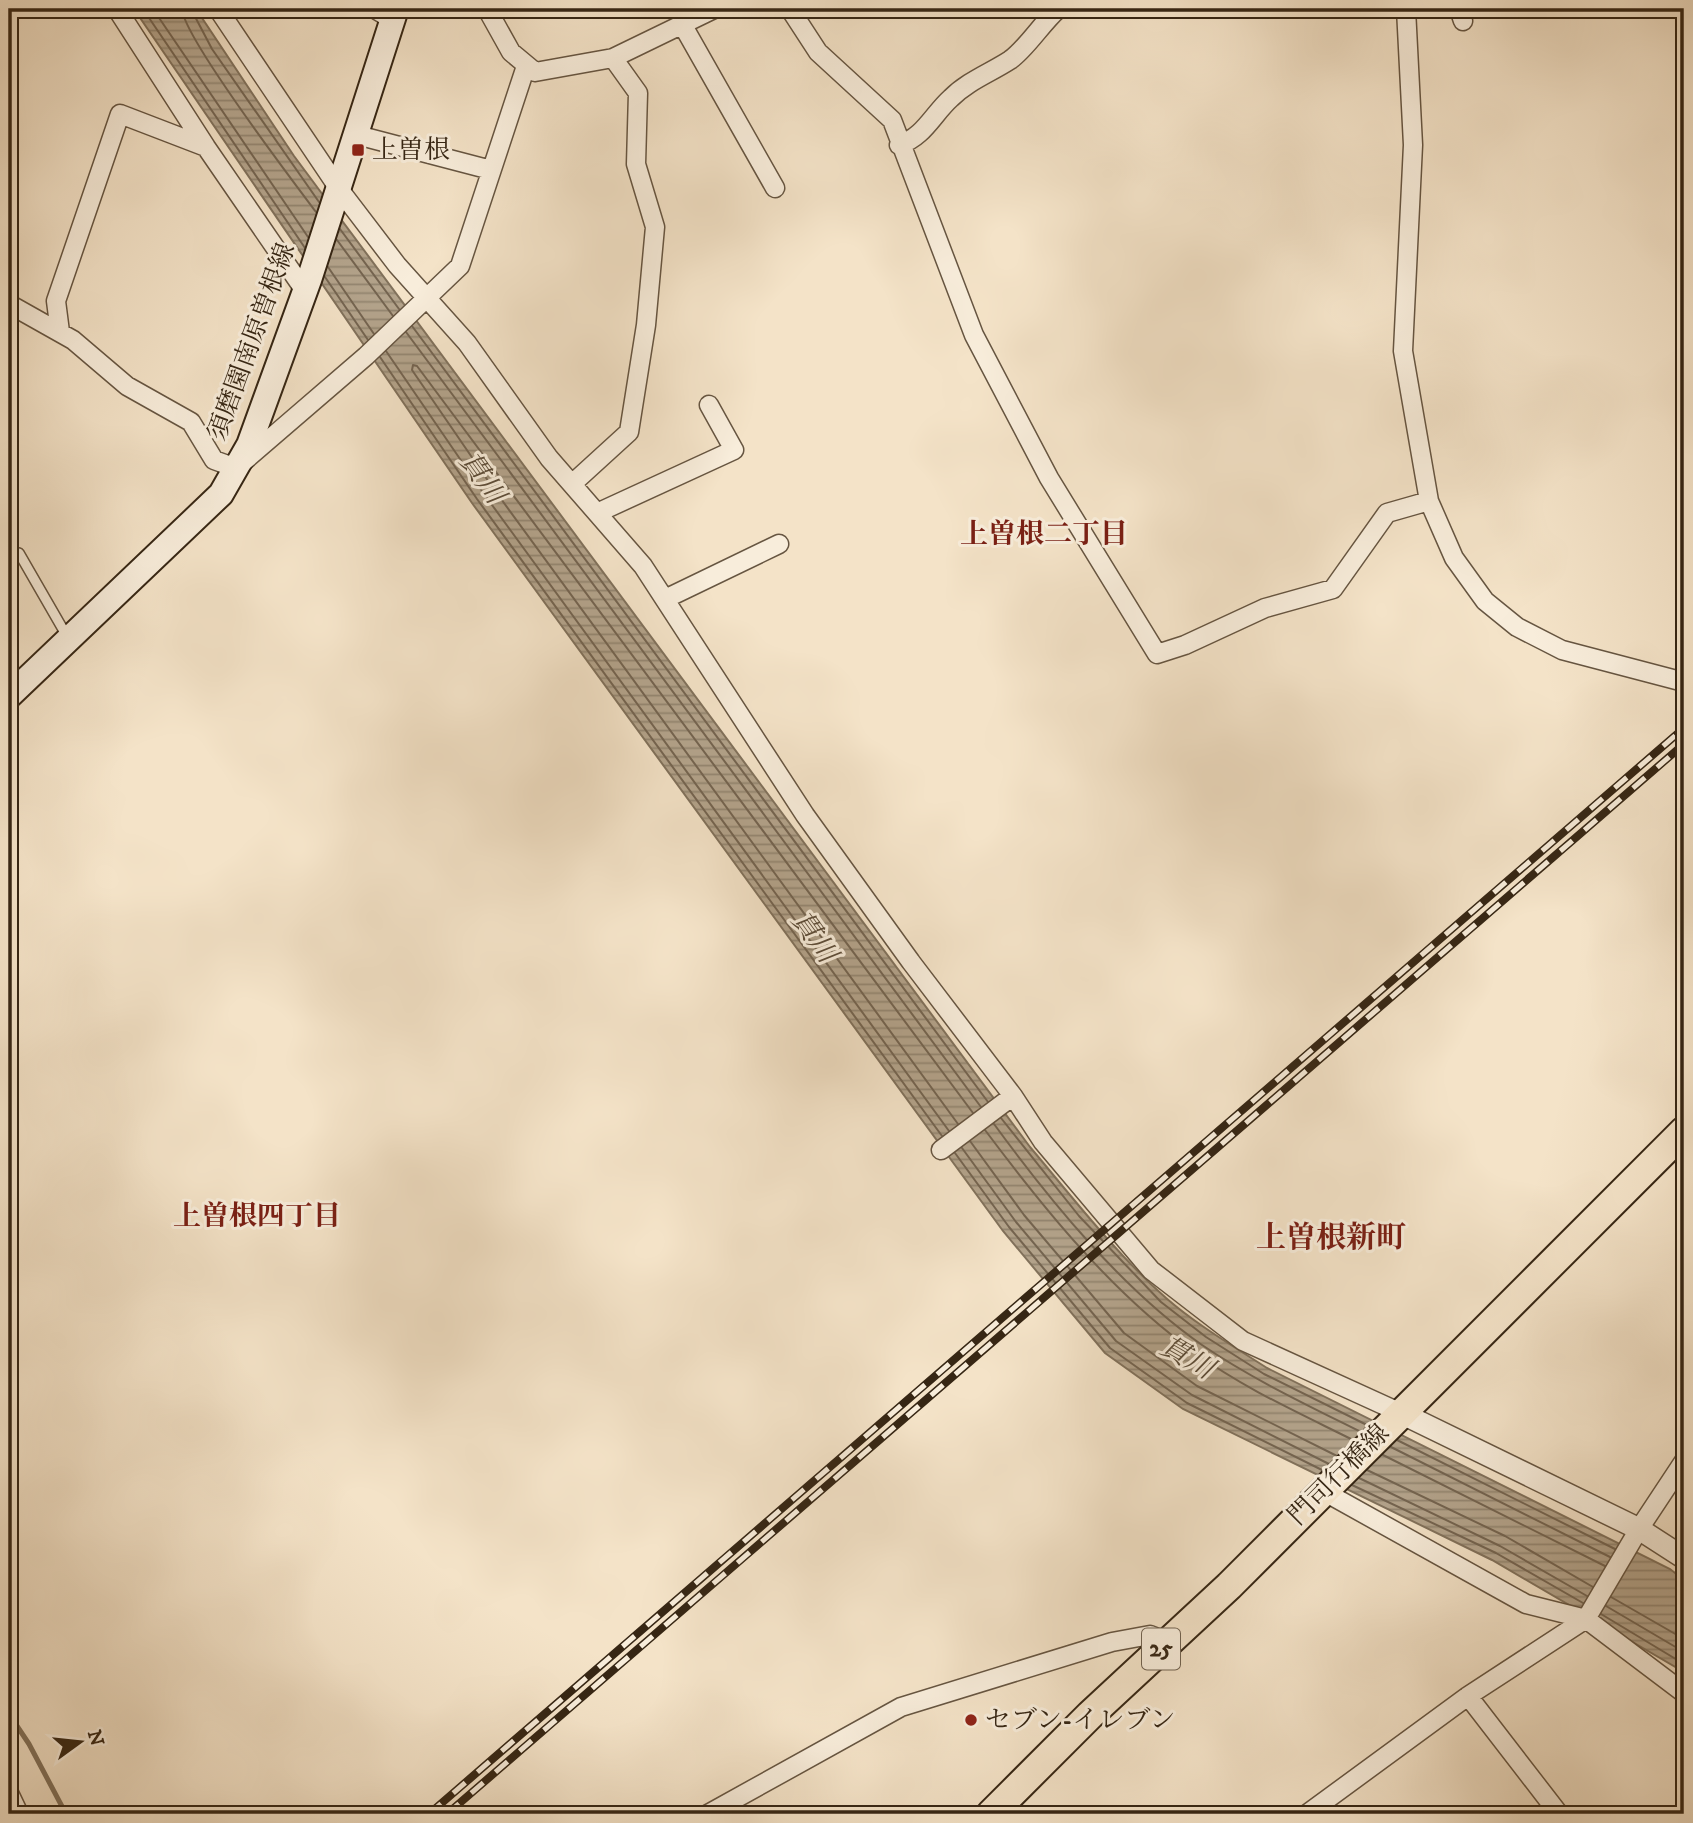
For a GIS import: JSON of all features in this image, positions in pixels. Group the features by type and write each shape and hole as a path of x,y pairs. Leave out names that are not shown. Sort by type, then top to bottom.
{"main road":[{"name":"須磨園南原曽根線","path":"9,696 212,503 250,445 357,135 388,13"},
{"name":"門司行橋線","path":"991,1814 1229,1586 1684,1131"}],"street":[{"path":"117,9 206,147 307,285"},
{"path":"218,9 338,192 424,304 467,343 572,484 643,566 805,815 1010,1099 1151,1270 1243,1340 1395,1418 1684,1558"},
{"path":"487,9 511,52 535,72 613,58 713,9"},
{"path":"790,9 818,52 892,120 974,335 1049,478 1157,654 1185,645 1265,608 1333,589 1387,513 1429,501"},
{"path":"900,145 922,132 961,90 984,73 1012,59 1040,24 1058,9"},
{"path":"1406,9 1413,145 1403,351 1429,501 1454,558 1486,601 1517,627 1562,650 1684,682"},
{"path":"682,24 775,188"},
{"path":"572,484 602,453 629,432 646,325 655,227 636,164 638,93 613,58"},
{"path":"9,304 73,340 127,386 191,422 214,460 236,468 424,304 460,266 526,66"},
{"path":"60,332 56,301 120,114 206,147"},
{"path":"357,135 491,170"},
{"path":"597,513 734,450 709,405"},
{"path":"665,599 779,544"},
{"path":"941,1150 1010,1099"},
{"path":"1307,1814 1468,1696 1586,1619 1635,1535 1684,1461"},
{"path":"1327,1487 1526,1604 1586,1619 1684,1693"},
{"path":"708,1814 901,1707 1112,1642 1150,1635 1168,1642"},
{"path":"1468,1696 1559,1814"},
{"path":"9,1793 19,1814"}],"lane":[{"path":"9,559 19,553 69,640"}],"water":[{"name":"貫川","path":"134,9 196,9 294,156 1030,1147 1130,1263 1190,1317 1267,1368 1670,1569 1684,1580 1684,1672 1492,1560 1183,1409 1105,1353 1003,1231 472,503"}],"waterway":[{"path":"9,1714 29,1744 66,1814"}],"railway":[{"path":"429,1814 1684,728"},
{"path":"447,1814 1684,744"}],"place":[{"name":"上曽根","path":"358,150"},
{"name":"セブン-イレブン","path":"971,1720"}],"district":[{"name":"上曽根二丁目","path":"1044,534"},
{"name":"上曽根四丁目","path":"257,1216"},
{"name":"上曽根新町","path":"1331,1238"}]}
